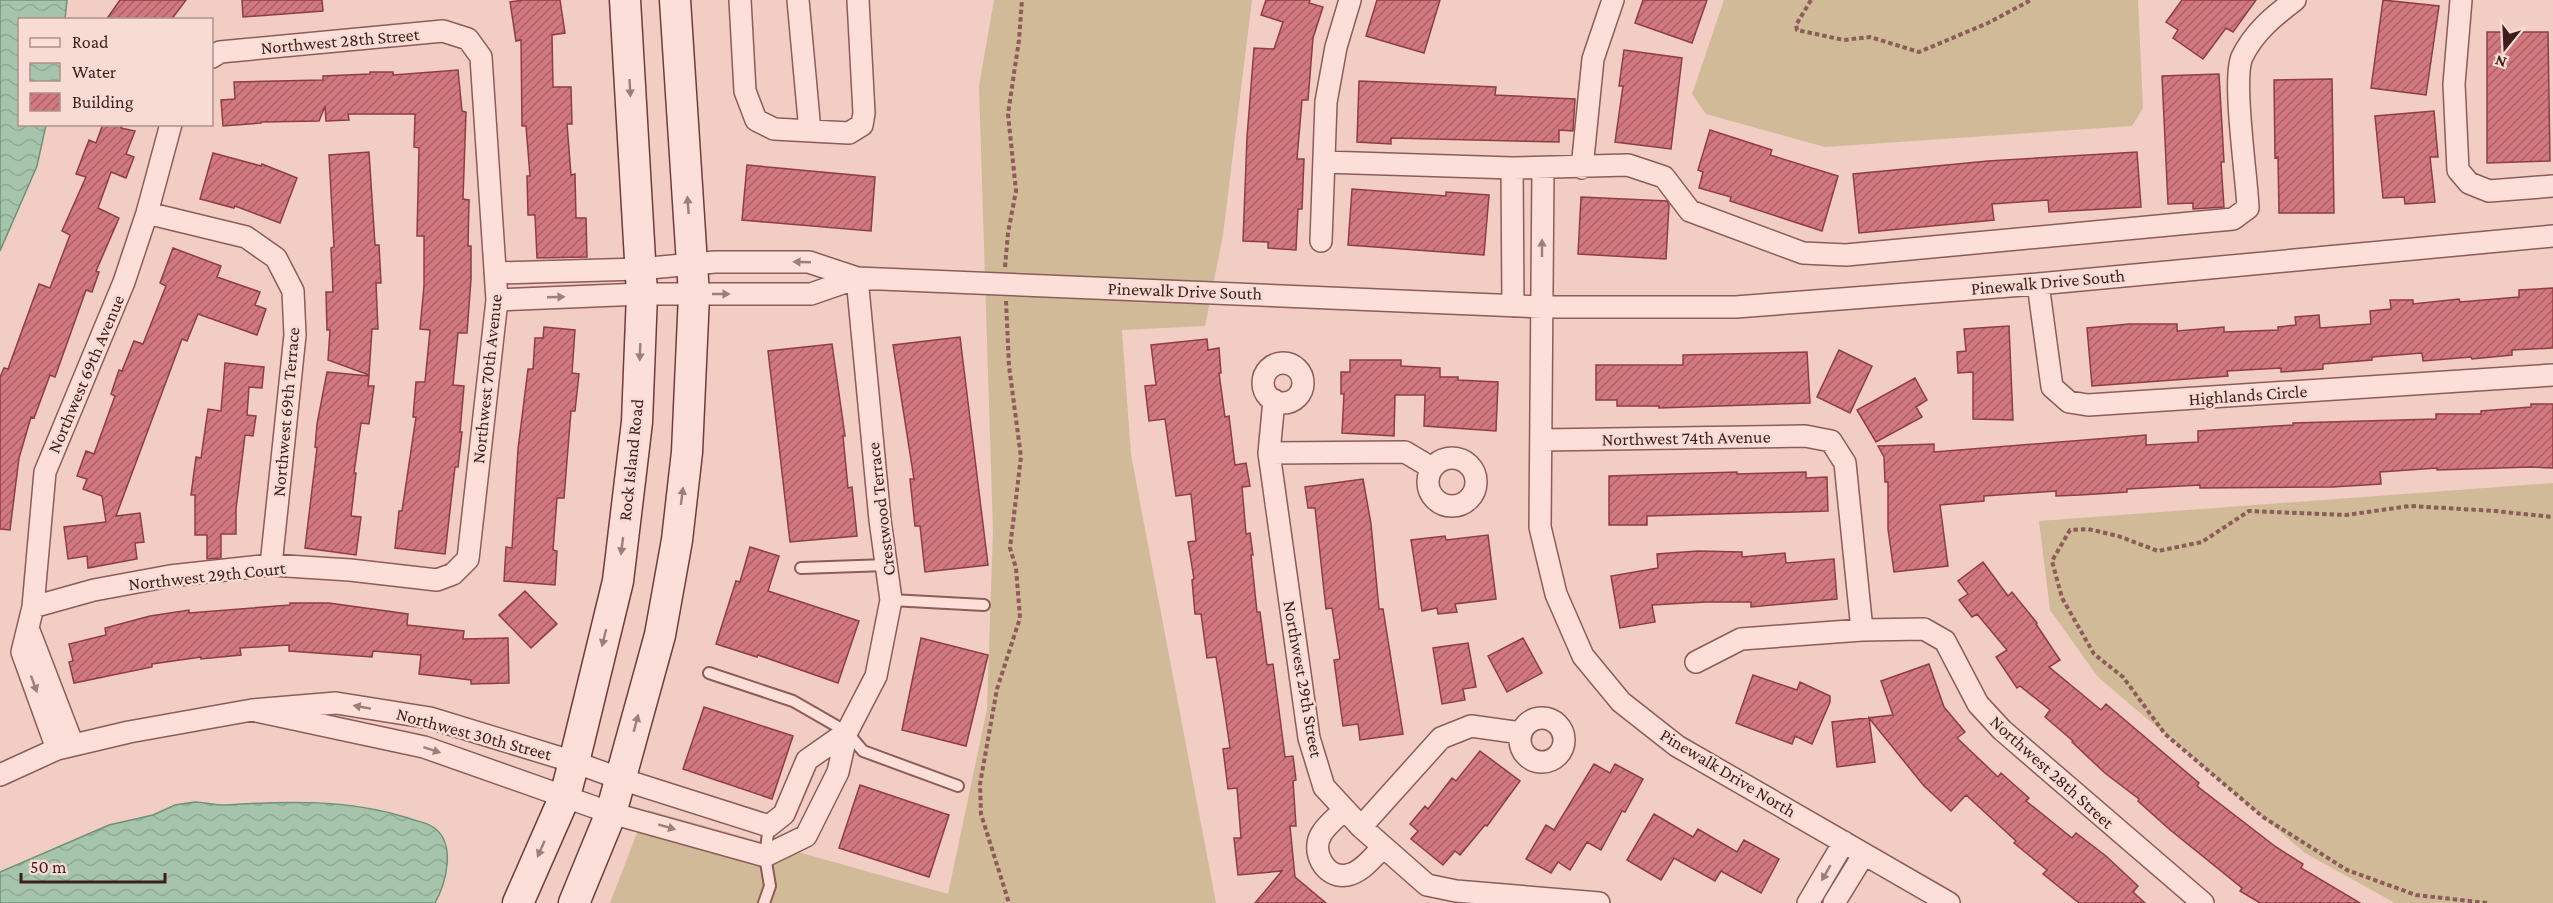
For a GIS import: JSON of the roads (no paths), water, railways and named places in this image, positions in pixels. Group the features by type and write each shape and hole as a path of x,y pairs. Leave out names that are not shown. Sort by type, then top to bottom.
{"main road":[{"name":"Rock Island Road","path":"518,903 564,796 574,762 618,581 638,422 640,282 625,0"},
{"path":"574,903 611,813 660,635 677,540 687,452 694,295 675,0"}],"street":[{"path":"740,0 745,91 756,120 774,129 849,133 862,125 864,113 858,0"},
{"path":"798,0 810,131"},
{"path":"1321,242 1326,102 1336,47 1350,0"},
{"path":"1582,168 1593,59 1613,0"},
{"path":"1324,162 1512,168 1582,168 1628,165 1664,177 1690,211 1803,253 1846,255 2233,219 2248,208 2239,81 2241,59 2252,40 2270,18 2295,0"},
{"path":"2460,0 2454,84 2458,170 2469,183 2488,191 2553,186"},
{"name":"Northwest 28th Street","path":"213,56 220,52 443,31 468,39"},
{"name":"Northwest 70th Avenue","path":"453,574 468,559 497,300 481,57 468,39"},
{"name":"Northwest 69th Avenue","path":"65,747 28,628 33,607 45,472 124,282 147,213 170,126"},
{"path":"1512,168 1513,306"},
{"path":"1542,307 1543,168"},
{"name":"Northwest 69th Terrace","path":"147,213 246,237 276,258 293,291 295,335 271,565"},
{"name":"Pinewalk Drive South","path":"640,282 691,264 809,262 857,278 1542,307 1736,307 2038,284 2553,236"},
{"path":"495,273 640,282"},
{"name":"Pinewalk Drive South","path":"640,282 694,295 811,294 857,278"},
{"name":"Crestwood Terrace","path":"765,856 806,836 838,771 847,732 876,676 891,600 857,278"},
{"path":"497,300 640,282"},
{"name":"Highlands Circle","path":"2038,284 2052,387 2069,402 2088,405 2553,375"},
{"name":"Pinewalk Drive North","path":"1542,307 1540,527 1556,594 1583,656 1621,702 1677,746 1949,903"},
{"name":"Northwest 29th Street","path":"1274,400 1269,453 1309,738 1324,787 1344,810 1427,885 1456,891 1599,903"},
{"name":"Northwest 74th Avenue","path":"1541,440 1805,436 1831,441 1845,463 1862,630"},
{"path":"1269,453 1405,452 1432,468"},
{"name":"Northwest 29th Court","path":"33,607 94,590 170,576 271,565 350,570 437,580 453,574"},
{"name":"Northwest 28th Street","path":"1696,662 1741,639 1862,630 1924,629 1945,641 1978,704 2002,730 2203,903"},
{"name":"Northwest 30th Street","path":"0,775 65,747 129,732 252,710 336,703 430,718 574,762 621,779"},
{"name":"Northwest 30th Street","path":"252,710 423,747 611,813"},
{"path":"1361,826 1441,738 1471,726 1521,733"},
{"name":"Crestwood Terrace","path":"769,826 784,814 807,760 847,732"},
{"path":"621,779 769,826"},
{"path":"1344,810 1320,835 1318,852 1325,868 1340,875 1348,875 1363,867 1383,847"},
{"path":"611,813 765,856"},
{"path":"1808,903 1844,842"},
{"path":"1834,903 1864,854"}],"lane":[{"path":"801,568 886,565"},
{"path":"891,600 984,605"},
{"path":"709,673 794,701 847,732 863,751 958,786"},
{"path":"764,903 770,886 765,856 769,826"}],"water":[{"path":"0,0 67,0 65,18 18,18 18,126 46,126 37,166 0,251"},
{"path":"195,802 223,805 295,802 341,804 386,812 424,823 433,827 445,843 447,864 443,885 435,903 0,903 0,872 109,825 153,815 175,805"}]}
